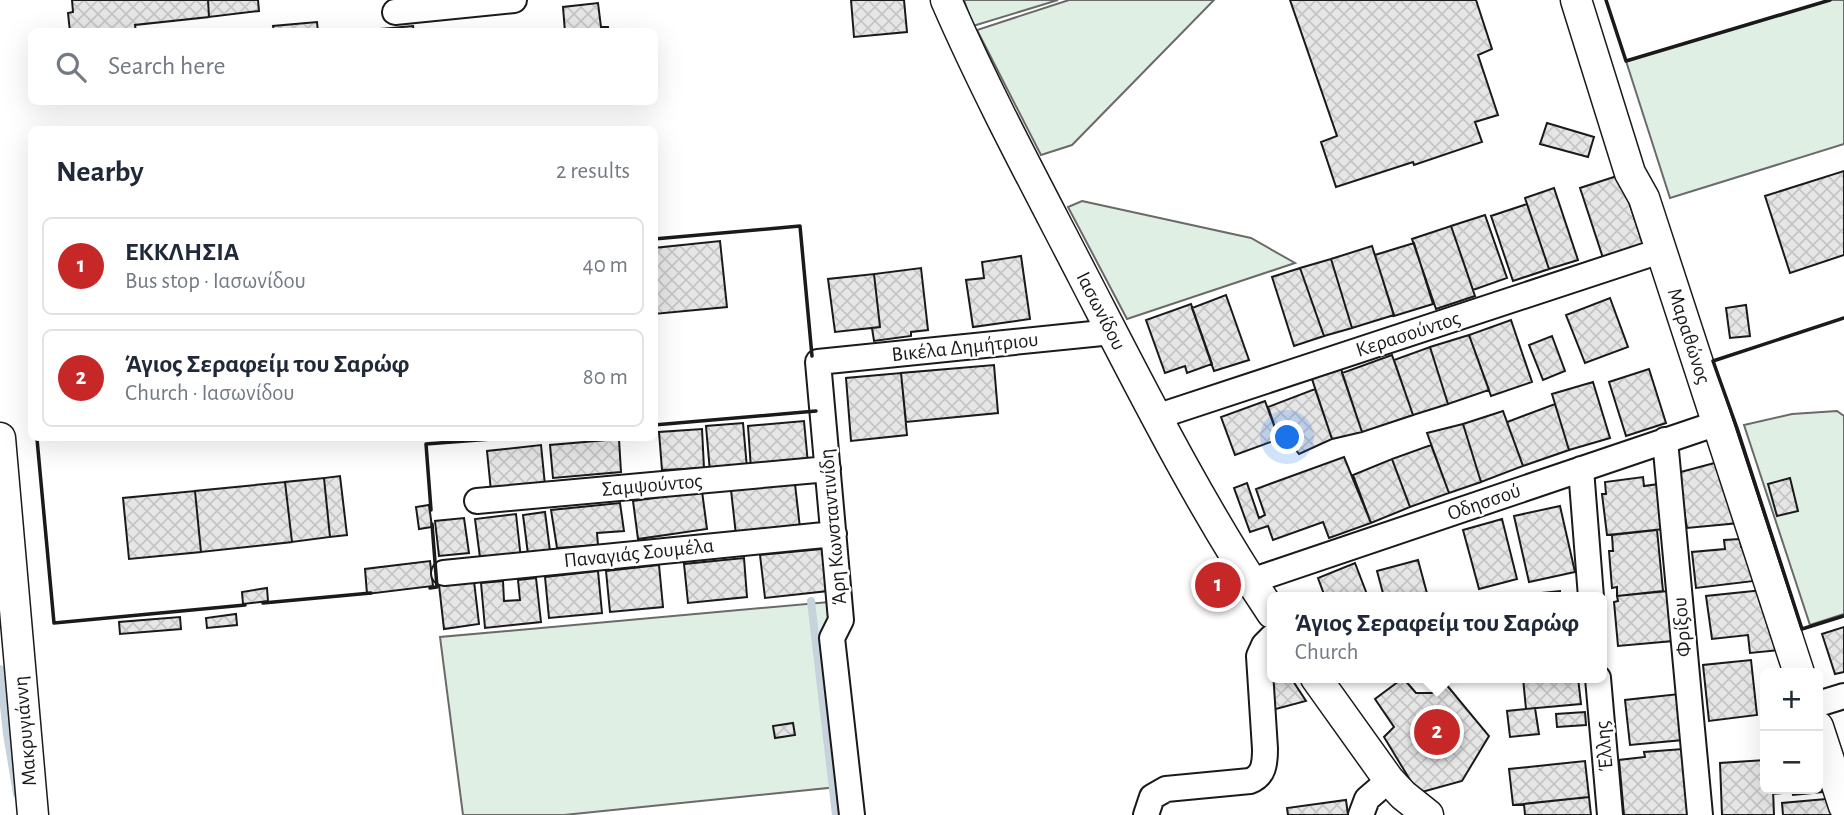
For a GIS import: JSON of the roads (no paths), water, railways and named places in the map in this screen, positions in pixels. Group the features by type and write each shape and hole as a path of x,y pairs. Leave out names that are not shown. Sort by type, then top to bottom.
{"street":[{"path":"395,12 514,0"},
{"name":"Ιασωνίδου","path":"946,0 1156,417 1267,606"},
{"name":"Μαραθώνος","path":"1576,0 1630,173 1644,198 1797,668"},
{"name":"Κερασούντος","path":"1156,417 1660,251"},
{"name":"Βικέλα Δημήτριου","path":"818,362 1112,332"},
{"name":"Άρη Κωνσταντινίδη","path":"818,362 841,620 832,638 852,815"},
{"name":"Οδησσού","path":"1251,582 1718,423"},
{"name":"Μακρυγιάννη","path":"0,438 33,815"},
{"name":"Φρίξου","path":"1665,440 1700,815"},
{"path":"1581,468 1591,592"},
{"name":"Σαμψούντος","path":"477,501 828,469"},
{"name":"Παναγιάς Σουμέλα","path":"444,573 834,534"},
{"path":"1146,815 1152,797 1166,789 1250,781 1260,775 1265,762 1265,749 1259,656 1267,642"},
{"path":"1320,683 1389,780 1428,815"},
{"name":"Έλλης","path":"1598,683 1609,815"},
{"path":"1823,702 1844,696"},
{"path":"1819,731 1844,806"},
{"path":"1361,815 1367,799 1389,780"}],"waterway":[{"path":"811,601 836,815"},
{"path":"0,669 17,794"}],"place":[{"name":"ΕΚΚΛΗΣΙΑ","path":"1218,585"},
{"name":"Άγιος Σεραφείμ του Σαρώφ","path":"1437,732"}]}
